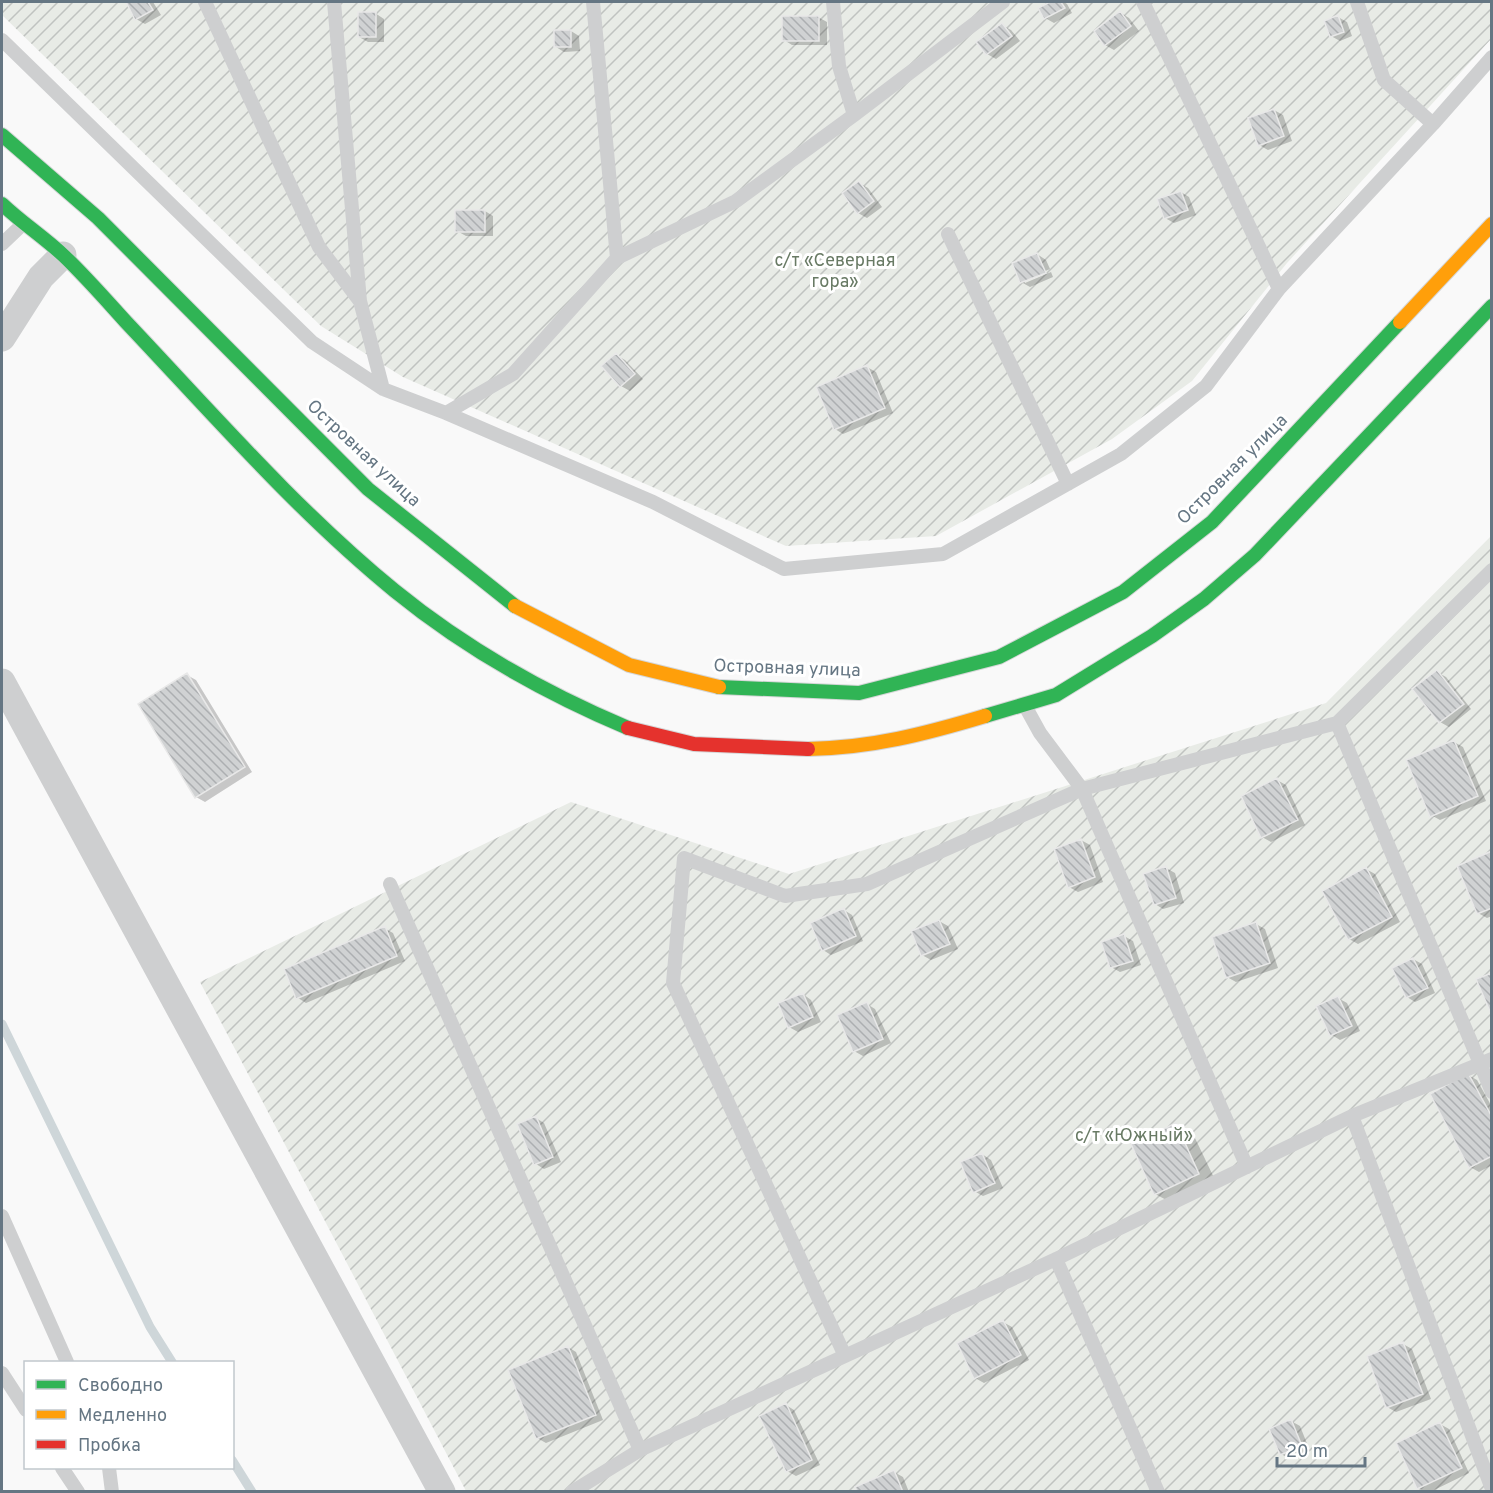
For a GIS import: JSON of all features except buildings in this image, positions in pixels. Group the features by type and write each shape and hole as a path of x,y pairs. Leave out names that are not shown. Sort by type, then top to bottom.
{"main road":[{"name":"Островная улица","path":"2,135 98,218 368,489 508,602 630,665 719,687 859,693 999,657 1124,592 1212,522 1491,224"},
{"path":"2,204 23,224 63,255 264,467 330,533 386,584 469,646 580,708 632,730 694,744 794,749 835,748 921,735 1056,695 1152,636 1204,599 1255,555 1491,306"}],"street":[{"path":"2,338 41,277 63,255"},
{"path":"2,682 442,1491"}],"lane":[{"path":"205,2 319,247 360,301"},
{"path":"334,2 360,301 383,389"},
{"path":"593,2 617,258"},
{"path":"833,2 839,66 854,114"},
{"path":"446,413 513,374 617,258 736,201 1003,2"},
{"path":"1143,2 1279,289"},
{"path":"1357,2 1384,80 1433,124"},
{"path":"2,40 312,342 383,389 446,413 653,502 784,569 943,554 1121,454 1206,386 1279,289 1433,124 1491,57"},
{"path":"2,244 23,224"},
{"path":"948,234 1068,484"},
{"path":"845,1356 673,983 684,858 784,896 867,884 1082,789 1337,723 1491,570"},
{"path":"1024,704 1040,733 1082,789 1247,1167"},
{"path":"1337,723 1486,1062 1491,1092"},
{"path":"390,884 640,1450"},
{"path":"572,1491 640,1450 1056,1259 1352,1116 1486,1062"},
{"path":"1352,1116 1491,1490"},
{"path":"2,1216 66,1361"},
{"path":"1056,1259 1158,1491"},
{"path":"2,1373 24,1407"},
{"path":"64,1469 78,1491"},
{"path":"109,1469 112,1491"}],"green space":[{"name":"с/т «Северная гора»","path":"2,2 1491,2 1492,38 1287,263 1192,381 1112,439 936,536 786,546 403,377 321,326 2,15"},
{"name":"с/т «Южный»","path":"1491,536 1491,1491 466,1491 200,982 571,802 789,874 1326,703"}],"waterway":[{"path":"2,1024 150,1327 171,1361"},
{"path":"234,1463 252,1492"}],"traffic: fast":[{"path":"2,135 98,218 368,489 515,606"},
{"path":"2,204 57,249 290,495 395,591 449,632 507,668 566,700 628,728"},
{"path":"985,716 1056,695 1152,636 1204,599 1255,555 1492,306"},
{"path":"719,687 859,693 999,657 1123,592 1212,522 1400,322"}],"traffic: slow":[{"path":"1400,322 1492,224"},
{"path":"515,606 629,665 719,687"},
{"path":"808,749 854,746 898,739 985,716"}],"traffic: jam":[{"path":"628,728 694,744 808,749"}]}
